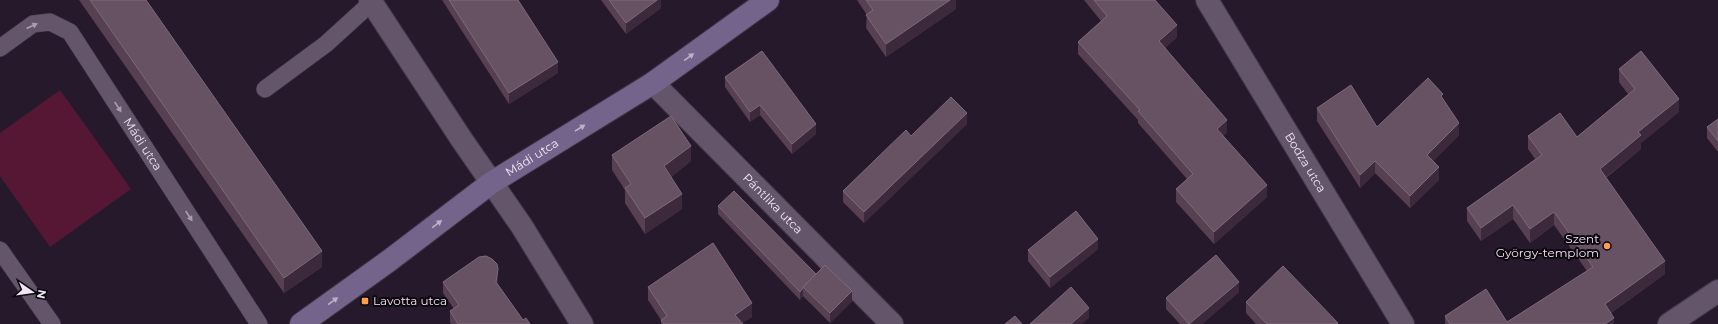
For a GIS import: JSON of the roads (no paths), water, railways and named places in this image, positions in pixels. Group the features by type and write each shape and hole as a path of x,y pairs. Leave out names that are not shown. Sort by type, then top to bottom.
{"street":[{"name":"Mádi utca","path":"301,324 390,260 491,183 653,83 768,0"},
{"name":"Bodza utca","path":"1208,0 1403,324"},
{"path":"370,1 491,183 521,225 582,324"},
{"name":"Pántlika utca","path":"653,83 892,324"},
{"path":"1669,324 1718,291"}],"lane":[{"path":"265,89 326,44 370,1"},
{"name":"Mádi utca","path":"0,48 33,24 50,22 70,32 259,324"},
{"path":"0,250 52,324"}],"place":[{"name":"Szent György-templom","path":"1607,246"},
{"name":"Lavotta utca","path":"365,301"}]}
